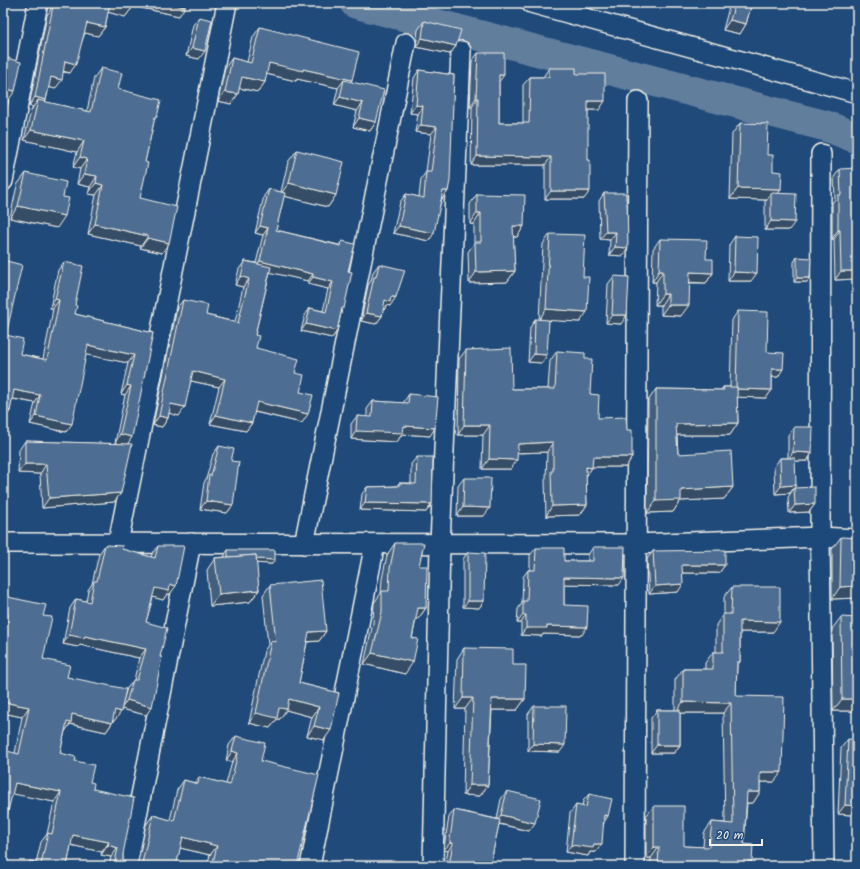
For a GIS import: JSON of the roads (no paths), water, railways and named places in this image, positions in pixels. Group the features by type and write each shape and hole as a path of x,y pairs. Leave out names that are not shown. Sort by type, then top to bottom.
{"street":[{"path":"3,181 38,3"},
{"path":"118,543 227,3"},
{"path":"531,3 857,93"},
{"path":"304,544 406,43"},
{"path":"433,866 440,544 461,51"},
{"path":"635,866 635,544 638,101"},
{"path":"821,154 820,537 824,866"},
{"path":"4,546 118,543 635,544 820,537 857,539"},
{"path":"126,866 191,543"},
{"path":"310,866 375,544"}],"waterway":[{"path":"355,3 826,126 857,138"}]}
